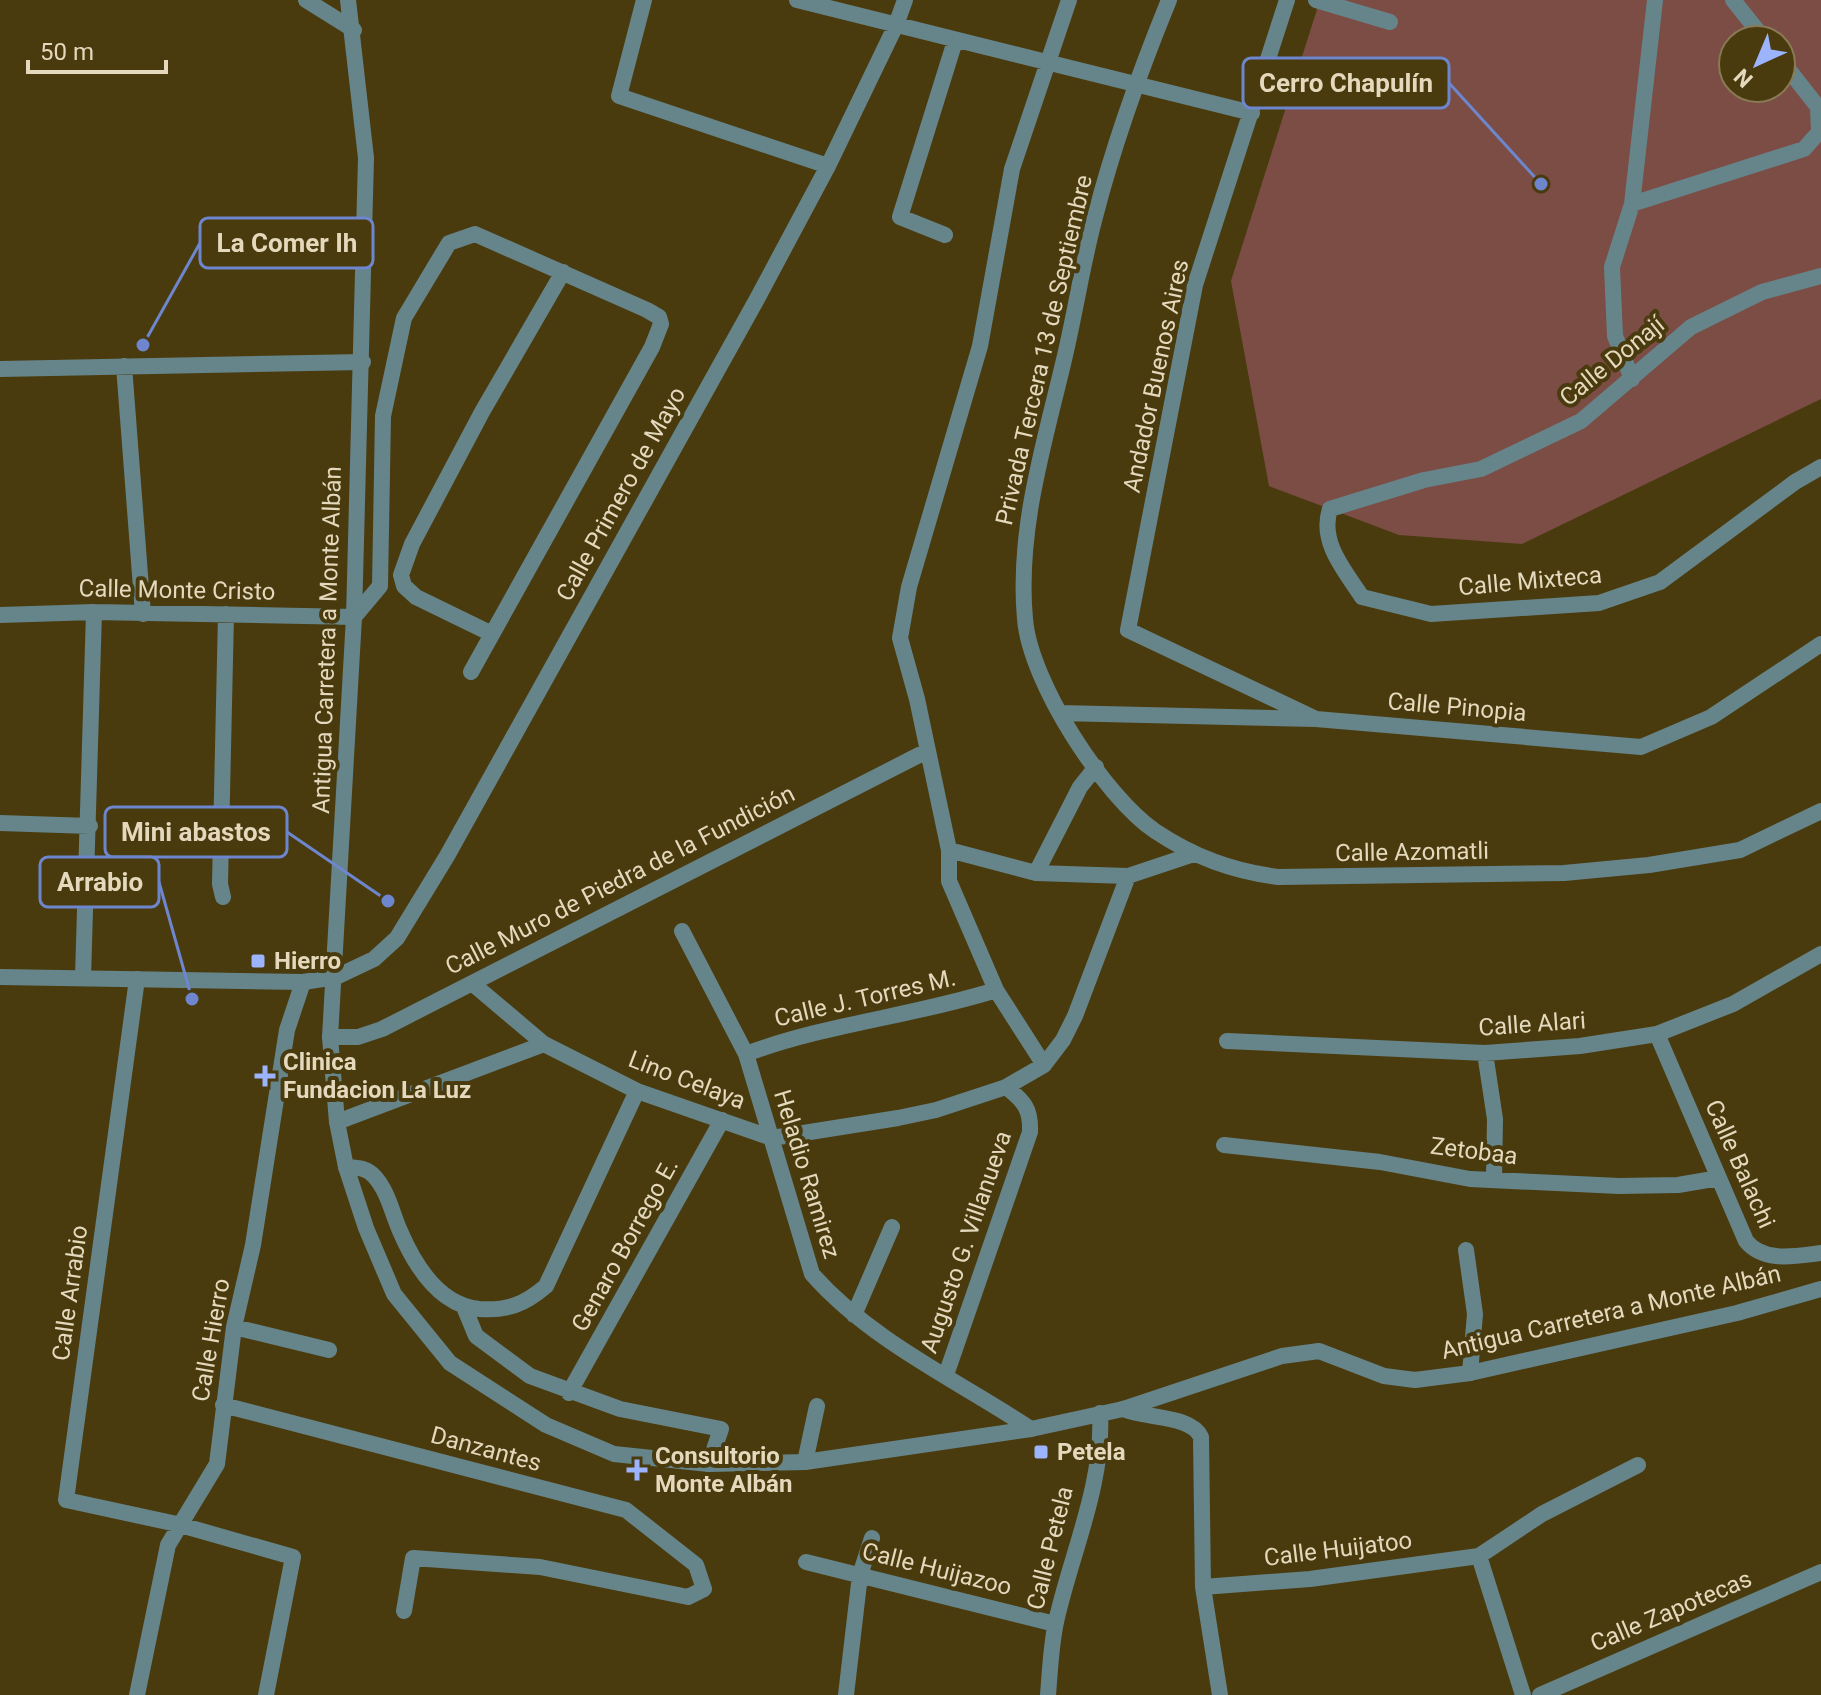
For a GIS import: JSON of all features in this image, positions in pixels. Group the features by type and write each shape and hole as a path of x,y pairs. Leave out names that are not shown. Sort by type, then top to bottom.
{"street":[{"path":"306,0 354,30"},
{"name":"Antigua Carretera a Monte Albán","path":"348,0 354,30 366,158 363,362 354,617 336,977 330,1037 337,1122 346,1167 366,1228 394,1294 450,1363 546,1425 614,1454 709,1464 805,1462 1031,1429 1123,1409 1235,1369 1282,1356 1319,1351 1384,1376 1415,1380 1470,1373 1737,1313 1821,1289"},
{"path":"644,0 619,96 828,166"},
{"path":"797,0 1046,65 1252,113"},
{"name":"Calle Primero de Mayo","path":"0,977 303,982 336,977 374,959 397,938 626,536 828,166 905,0"},
{"path":"1069,0 1012,169 980,346 909,587 900,638 917,699 949,850 949,881 996,990 1044,1065 1063,1040 1075,1016 1128,876"},
{"name":"Privada Tercera 13 de Septiembre","path":"1060,713 1032,658 1025,621 1023,552 1037,467 1095,217 1134,84 1169,0"},
{"name":"Andador Buenos Aires","path":"1287,0 1195,285 1128,630 1316,719"},
{"path":"1316,0 1390,22"},
{"path":"1632,379 1615,336 1612,267 1632,204 1655,0"},
{"path":"1733,0 1752,24"},
{"path":"945,235 900,217 955,41"},
{"path":"1632,204 1804,149 1819,132 1818,107 1797,80"},
{"path":"354,617 380,586 383,416 404,318 449,243 475,234 647,310 659,317 661,324 652,347 471,672"},
{"path":"492,634 416,597 404,586 401,575 404,560 441,489 563,272"},
{"name":"Calle Donají","path":"1330,546 1325,523 1330,509 1424,480 1481,469 1581,421 1691,327 1762,292 1821,276"},
{"path":"0,369 363,362"},
{"path":"124,366 143,614"},
{"name":"Calle Mixteca","path":"1330,546 1362,597 1431,614 1599,603 1660,582 1795,482 1821,467"},
{"path":"83,977 90,826 94,612"},
{"name":"Calle Monte Cristo","path":"0,615 94,612 354,617"},
{"path":"221,891 226,614"},
{"name":"Calle Pinopia","path":"1060,713 1316,719 1641,747 1711,717 1821,644"},
{"path":"1251,716 1257,691"},
{"name":"Calle Azomatli","path":"1060,713 1096,767 1152,829 1194,854 1235,871 1278,877 1564,873 1649,865 1740,850 1821,811"},
{"name":"Calle Muro de Piedra de la Fundición","path":"330,1037 358,1037 382,1029 927,751"},
{"path":"1036,873 1080,787 1096,767"},
{"path":"0,823 90,826"},
{"path":"949,850 1036,873 1128,876 1194,854"},
{"name":"Heladio Ramirez","path":"682,931 746,1054 812,1274 854,1315 1031,1429"},
{"name":"Calle Alari","path":"1227,1041 1485,1053 1580,1046 1657,1034 1733,1004 1821,954"},
{"name":"Calle Arrabio","path":"137,979 66,1500 177,1524"},
{"name":"Calle Hierro","path":"137,1695 168,1545 177,1524 217,1464 234,1327 253,1245 287,1030 303,982"},
{"name":"Lino Celaya","path":"473,984 544,1044 637,1091 772,1138 936,1110 1006,1087 1044,1065"},
{"name":"Calle J. Torres M.","path":"746,1054 777,1042 936,1009 996,990"},
{"name":"Calle Balachi","path":"1657,1034 1746,1241 1755,1252 1770,1256 1821,1253"},
{"path":"337,1122 544,1044"},
{"path":"1485,1053 1495,1119 1494,1179"},
{"name":"Augusto G. Villanueva","path":"946,1375 1030,1132 1031,1114 1024,1102 1006,1087"},
{"path":"346,1167 363,1168 374,1176 427,1278 439,1291 464,1307 495,1310 525,1304 546,1286 637,1091"},
{"name":"Genaro Borrego E.","path":"569,1393 722,1120"},
{"name":"Zetobaa","path":"1224,1145 1494,1179 1619,1186 1678,1185 1719,1178"},
{"path":"854,1315 892,1227"},
{"path":"1466,1250 1475,1314 1470,1373"},
{"path":"464,1307 476,1336 530,1376 569,1393 620,1409 721,1429 709,1464"},
{"path":"234,1327 329,1350"},
{"name":"Danzantes","path":"223,1405 626,1510 696,1565 704,1589 688,1597 540,1567 413,1558 404,1611"},
{"path":"805,1462 817,1406"},
{"path":"1123,1409 1141,1417 1185,1421 1197,1428 1201,1437 1203,1587 1220,1695"},
{"name":"Calle Petela","path":"1048,1695 1055,1624 1080,1540 1102,1437 1100,1413"},
{"name":"Calle Huijatoo","path":"1203,1587 1310,1579 1479,1556 1542,1514 1638,1465"},
{"path":"177,1524 293,1557 266,1695"},
{"path":"846,1695 860,1575 872,1538"},
{"path":"1479,1556 1523,1695"},
{"name":"Calle Huijazoo","path":"806,1562 1055,1624"},
{"name":"Calle Zapotecas","path":"1540,1695 1821,1572"}],"shaded area":[{"path":"1320,0 1821,0 1821,399 1522,544 1399,535 1269,486 1231,281"}],"place":[{"name":"Cerro Chapulín","path":"1541,184"},
{"name":"La Comer Ih","path":"143,345"},
{"name":"Mini abastos","path":"388,901"},
{"name":"Hierro","path":"258,961"},
{"name":"Arrabio","path":"192,999"},
{"name":"Clinica Fundacion La Luz","path":"265,1076"},
{"name":"Petela","path":"1041,1452"},
{"name":"Consultorio Monte Albán","path":"637,1470"}]}
